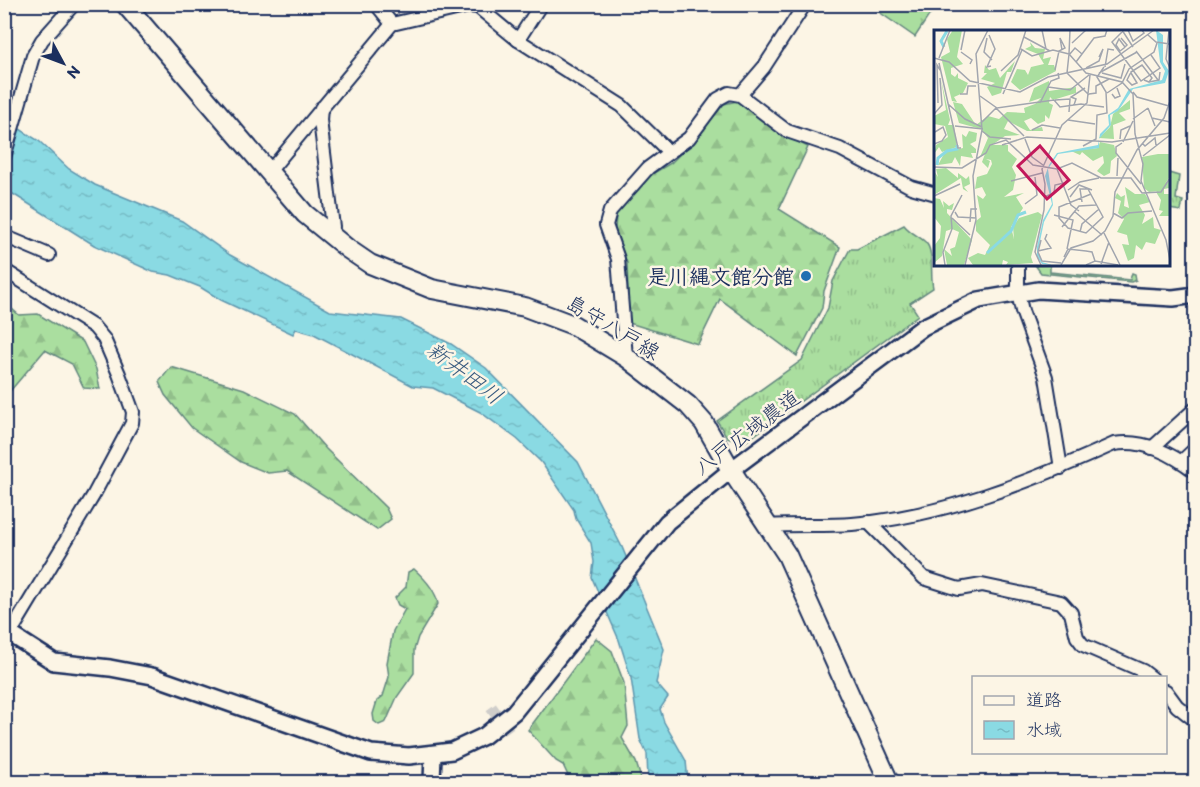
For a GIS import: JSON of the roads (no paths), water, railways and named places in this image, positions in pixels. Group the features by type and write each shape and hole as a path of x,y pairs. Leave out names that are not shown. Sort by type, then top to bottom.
{"main road":[{"name":"島守八戸線","path":"125,4 305,214 370,264 432,289 525,307 573,325 626,357 688,405 704,423 731,470 787,555 889,783"}],"street":[{"path":"4,157 33,56 42,40 74,4"},
{"path":"376,4 392,24"},
{"path":"518,40 541,4"},
{"path":"740,95 764,67 805,4"},
{"path":"268,173 392,24 469,6 478,7 518,40 622,106 669,152"},
{"path":"626,357 618,259 606,225 610,211 648,168 688,138 718,99 729,93 740,95 787,131 840,149 911,187 934,193"},
{"path":"321,108 320,120 333,227 329,234"},
{"path":"4,236 49,255"},
{"path":"1018,266 1018,293 1022,311 1046,377 1062,468"},
{"path":"4,270 94,327 104,339 133,412 128,435 111,460 93,496 8,631"},
{"name":"八戸広域農道","path":"8,631 43,657 54,662 153,676 371,753 409,756 433,754 466,745 500,725 534,689 667,522 731,470 922,327 979,300 1018,293 1062,290 1173,298 1196,295"},
{"path":"1152,448 1196,408"},
{"path":"769,526 868,522 977,497 1062,468 1114,444 1133,443 1152,448 1182,461 1196,472"},
{"path":"1182,461 1196,448"},
{"path":"868,522 924,579 959,589 982,585 1061,602 1071,613 1077,637 1083,645 1143,671 1149,676"},
{"path":"1167,692 1177,706 1196,721"},
{"path":"432,783 433,754"}],"water":[{"name":"新井田川","path":"4,119 39,141 69,169 95,185 182,221 230,255 330,311 401,319 451,344 486,368 578,462 622,547 664,649 656,683 668,697 660,709 664,722 686,761 688,782 648,782 647,754 640,739 631,678 619,640 592,578 594,562 591,543 576,519 574,510 541,462 517,439 480,412 433,388 413,386 314,334 296,329 293,334 221,300 200,287 170,275 153,272 94,245 5,189"}],"tunnel":[{"path":"491,707 512,736"}],"place":[{"name":"是川縄文館分館","path":"806,276"}]}
